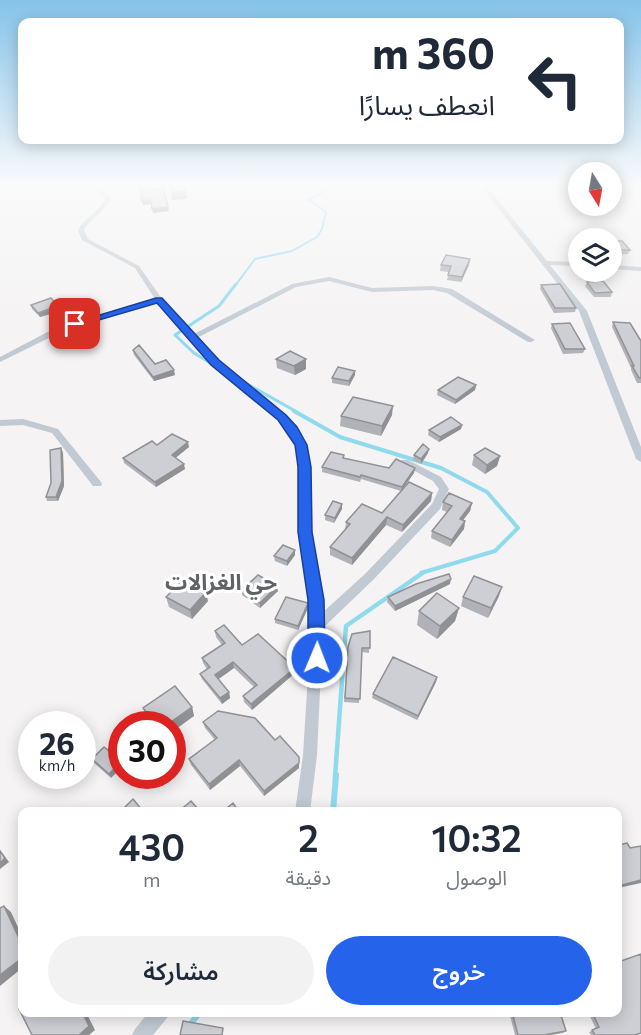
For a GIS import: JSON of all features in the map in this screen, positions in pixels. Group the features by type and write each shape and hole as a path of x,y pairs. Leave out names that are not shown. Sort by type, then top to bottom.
{"street":[{"path":"82,233 85,240 136,267 159,300 215,363 282,417 293,430 301,445 304,467 305,532 316,600 317,626 310,755 303,807"},
{"path":"522,233 583,311 641,459"},
{"path":"546,263 568,264"},
{"path":"622,268 641,269"},
{"path":"194,337 294,285 329,279 372,290 433,288 449,291 531,340"},
{"path":"0,360 62,328 159,300"},
{"path":"0,423 22,422 55,430 97,484"},
{"path":"317,626 370,576 436,506 444,489 436,479 405,462"},
{"path":"141,1035 157,1017"}],"building":[{"path":"622,241 630,250 622,250"},
{"path":"446,255 470,259 462,277 448,275 451,266 441,265"},
{"path":"587,282 604,282 612,292 595,293"},
{"path":"560,284 576,308 555,308 541,285"},
{"path":"51,298 58,306 38,313 31,305"},
{"path":"613,322 630,323 641,341 641,378 632,366 634,366"},
{"path":"570,323 585,349 565,349 552,324"},
{"path":"139,345 155,364 166,360 174,370 153,377 133,350"},
{"path":"290,351 306,359 294,366 276,359"},
{"path":"338,367 355,371 349,381 332,378"},
{"path":"458,377 476,385 456,400 438,390"},
{"path":"353,397 393,406 382,426 341,416"},
{"path":"451,417 462,425 440,437 429,430"},
{"path":"172,434 188,442 172,455 184,464 155,482 123,458 152,441 157,445"},
{"path":"423,444 429,449 421,459 414,455"},
{"path":"61,448 62,481 56,497 46,497 51,483 50,450"},
{"path":"485,448 500,456 487,465 474,455"},
{"path":"331,452 344,455 343,458 389,468 396,459 415,468 402,487 322,467"},
{"path":"409,482 432,493 403,525 387,517 352,558 330,547 350,524 346,522 362,504 382,513"},
{"path":"449,493 472,503 460,519 465,521 452,540 432,531 452,506 443,502"},
{"path":"333,501 342,504 335,518 325,515"},
{"path":"283,545 295,550 287,561 274,556"},
{"path":"449,574 451,579 395,606 388,597 416,584"},
{"path":"258,575 277,586 260,603 242,590"},
{"path":"474,576 502,587 491,608 463,597"},
{"path":"183,580 206,592 190,610 166,597"},
{"path":"437,593 459,608 440,626 419,611"},
{"path":"286,597 308,603 298,626 275,619"},
{"path":"224,625 242,645 258,634 295,668 251,704 243,696 257,685 233,662 215,675 229,692 220,698 200,674 210,667 202,658 225,643 215,631"},
{"path":"370,631 370,648 362,648 360,699 345,698 348,647 352,634"},
{"path":"393,657 437,677 418,716 373,694"},
{"path":"175,686 192,707 186,711 145,711 143,708"},
{"path":"218,711 255,718 275,740 280,736 299,757 299,763 264,791 239,760 209,784 189,759 217,738 203,722"},
{"path":"104,747 108,750 108,773 96,763 96,755"},
{"path":"133,799 140,807 125,807"},
{"path":"191,801 196,807 184,807"},
{"path":"627,843 630,848 641,846 641,880 622,885 622,844"},
{"path":"0,851 5,858 0,863"},
{"path":"4,906 18,936 18,961 0,975 0,908"},
{"path":"641,954 641,1033 595,1035 592,1030 599,1027 594,1017 622,1017 622,961"},
{"path":"23,1017 84,1017 89,1026 79,1035 32,1035"},
{"path":"513,1017 562,1017 566,1031 544,1035 518,1035"},
{"path":"183,1021 223,1028 222,1035 180,1035"}],"waterway":[{"path":"235,286 255,259 292,251 317,237 319,233"},
{"path":"212,364 194,353 175,335 219,306 236,284"},
{"path":"242,381 297,412"},
{"path":"294,411 340,437 441,468 487,492 518,528 495,551 424,572"},
{"path":"335,777 346,626 424,572"},
{"path":"333,807 336,775"},
{"path":"189,1026 196,1017"}],"district":[{"name":"حي الغزالات","path":"221,581"}],"route":[{"path":"75,324 159,300 215,363 282,417 293,430 301,445 304,467 305,532 316,600 317,658"}]}
